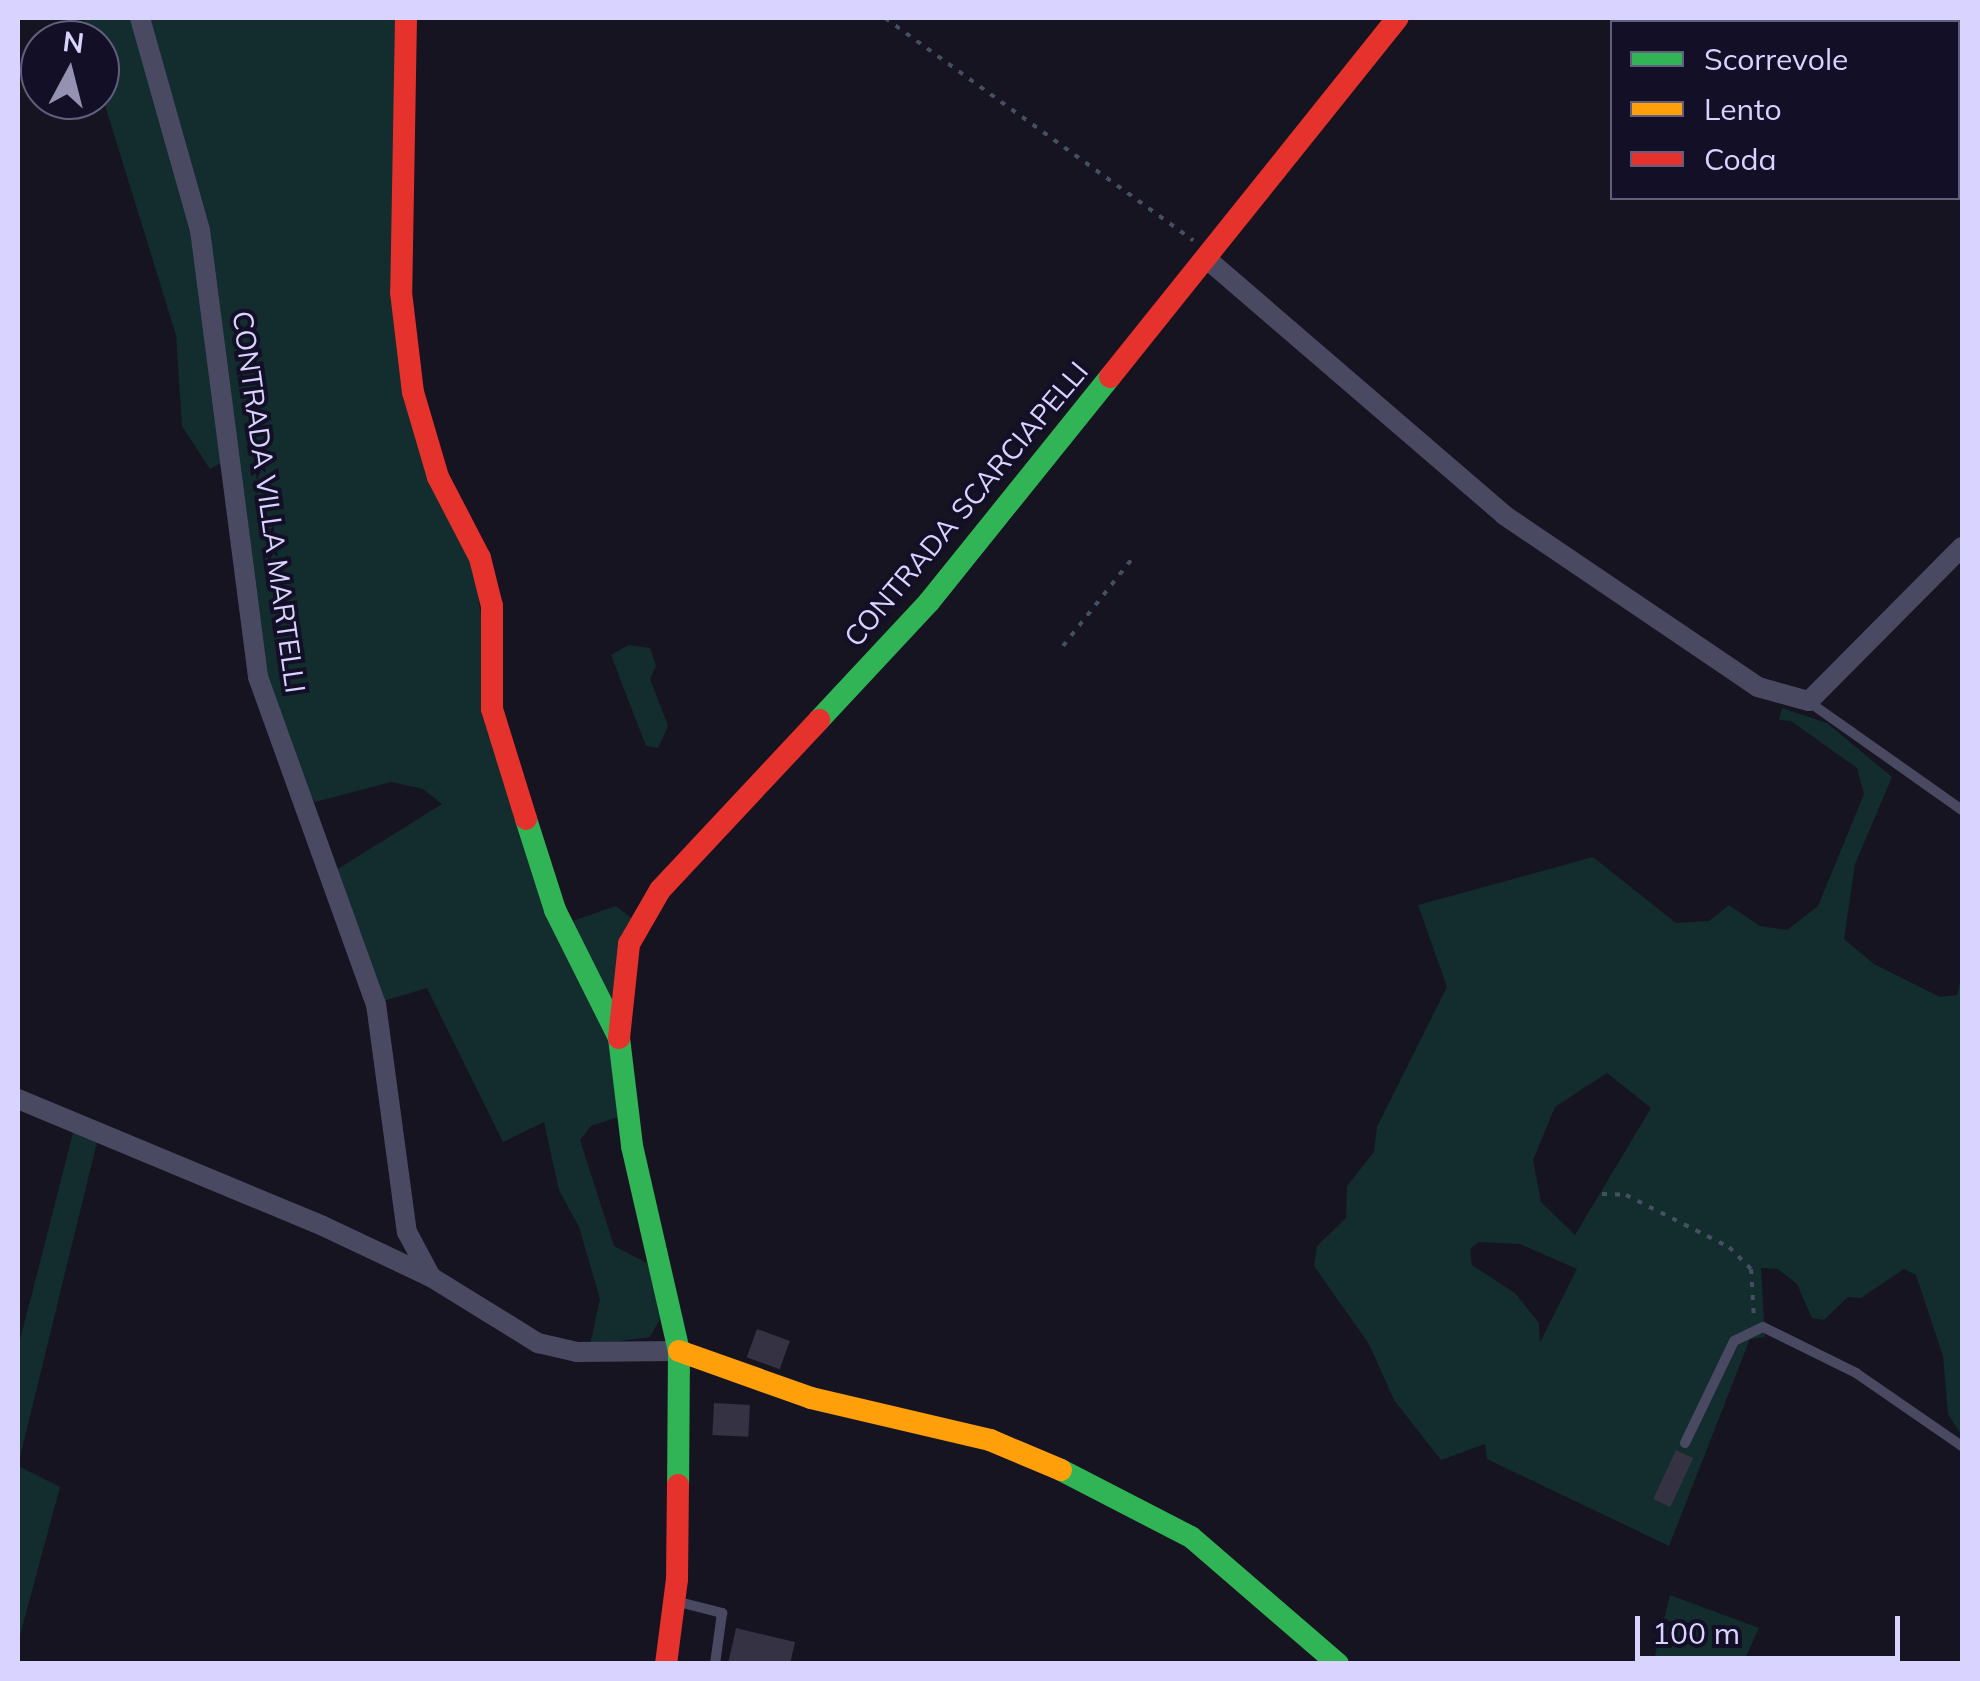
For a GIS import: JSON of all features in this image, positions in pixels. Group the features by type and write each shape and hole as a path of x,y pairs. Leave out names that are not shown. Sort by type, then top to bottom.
{"street":[{"name":"CONTRADA VILLA MARTELLI","path":"140,18 200,230 258,677 376,1004 407,1232 431,1276"},
{"path":"406,18 401,292 414,392 438,477 480,558 488,590 492,709 516,788 555,910 620,1038 632,1146 678,1351 674,1601 666,1664"},
{"name":"CONTRADA SCARCIAPELLI","path":"620,1038 629,944 660,890 929,602 1210,258 1398,18"},
{"path":"1210,258 1504,515 1758,687 1808,701 1962,547"},
{"name":"CONTRADA VILLA MARTELLI","path":"18,1099 431,1276 538,1342 576,1352 678,1351"},
{"path":"678,1351 812,1398 990,1440 1086,1481 1190,1536 1338,1664"}],"lane":[{"path":"1808,701 1962,810"},
{"path":"1686,1442 1718,1364 1734,1340 1754,1329 1793,1337 1962,1446"},
{"path":"674,1601 722,1614 714,1664"}],"path":[{"path":"885,18 1210,258"},
{"path":"1063,646 1136,554"},
{"path":"1602,1194 1626,1195 1742,1259 1753,1278 1754,1329"}],"green space":[{"path":"403,18 399,308 470,548 488,657 558,926 616,906 635,921 621,1116 591,1126 580,1140 614,1246 651,1265 660,1319 650,1337 590,1345 600,1299 579,1227 559,1190 544,1122 503,1142 427,988 383,1001 336,870 442,804 423,789 391,782 315,802 305,788 262,661 232,457 210,469 182,426 176,335 110,120 120,120 120,20 84,20"},
{"path":"629,645 650,648 656,666 650,679 668,726 658,748 646,746 611,655"},
{"path":"1782,708 1827,723 1892,777 1855,864 1844,939 1874,964 1940,997 1957,995 1962,973 1962,1436 1948,1414 1943,1356 1916,1275 1904,1269 1861,1298 1848,1297 1824,1320 1812,1318 1797,1284 1778,1269 1761,1268 1765,1337 1750,1339 1669,1546 1487,1459 1485,1444 1441,1460 1394,1400 1369,1344 1314,1266 1317,1246 1346,1218 1347,1186 1374,1152 1377,1127 1447,987 1418,905 1593,857 1676,923 1709,921 1729,905 1760,926 1787,930 1818,906 1864,794 1857,768 1791,721 1779,720","holes":["1607,1073 1651,1108 1575,1235 1541,1202 1533,1160 1555,1107","1479,1242 1520,1244 1577,1269 1540,1342 1539,1323 1515,1293 1472,1265 1470,1249"]},
{"path":"75,1125 99,1134 18,1465 18,1348"},
{"path":"18,1466 60,1487 18,1643"},
{"path":"1670,1595 1759,1628 1743,1663 1653,1663"}],"building":[{"path":"757,1329 790,1341 780,1369 747,1357"},
{"path":"714,1403 750,1405 748,1437 712,1435"},
{"path":"1676,1450 1693,1458 1670,1507 1653,1499"},
{"path":"736,1628 795,1642 790,1664 728,1664"}],"traffic: fast":[{"path":"819,720 929,602 1110,377"},
{"path":"526,819 555,910 619,1038 632,1146 679,1351 678,1485"},
{"path":"1061,1470 1191,1537 1338,1664"}],"traffic: slow":[{"path":"679,1351 811,1398 990,1440 1061,1470"}],"traffic: jam":[{"path":"406,18 401,292 413,392 438,477 480,558 492,606 492,709 526,819"},
{"path":"1110,377 1398,18"},
{"path":"619,1038 629,944 660,890 819,720"},
{"path":"666,1664 677,1579 678,1485"}]}
